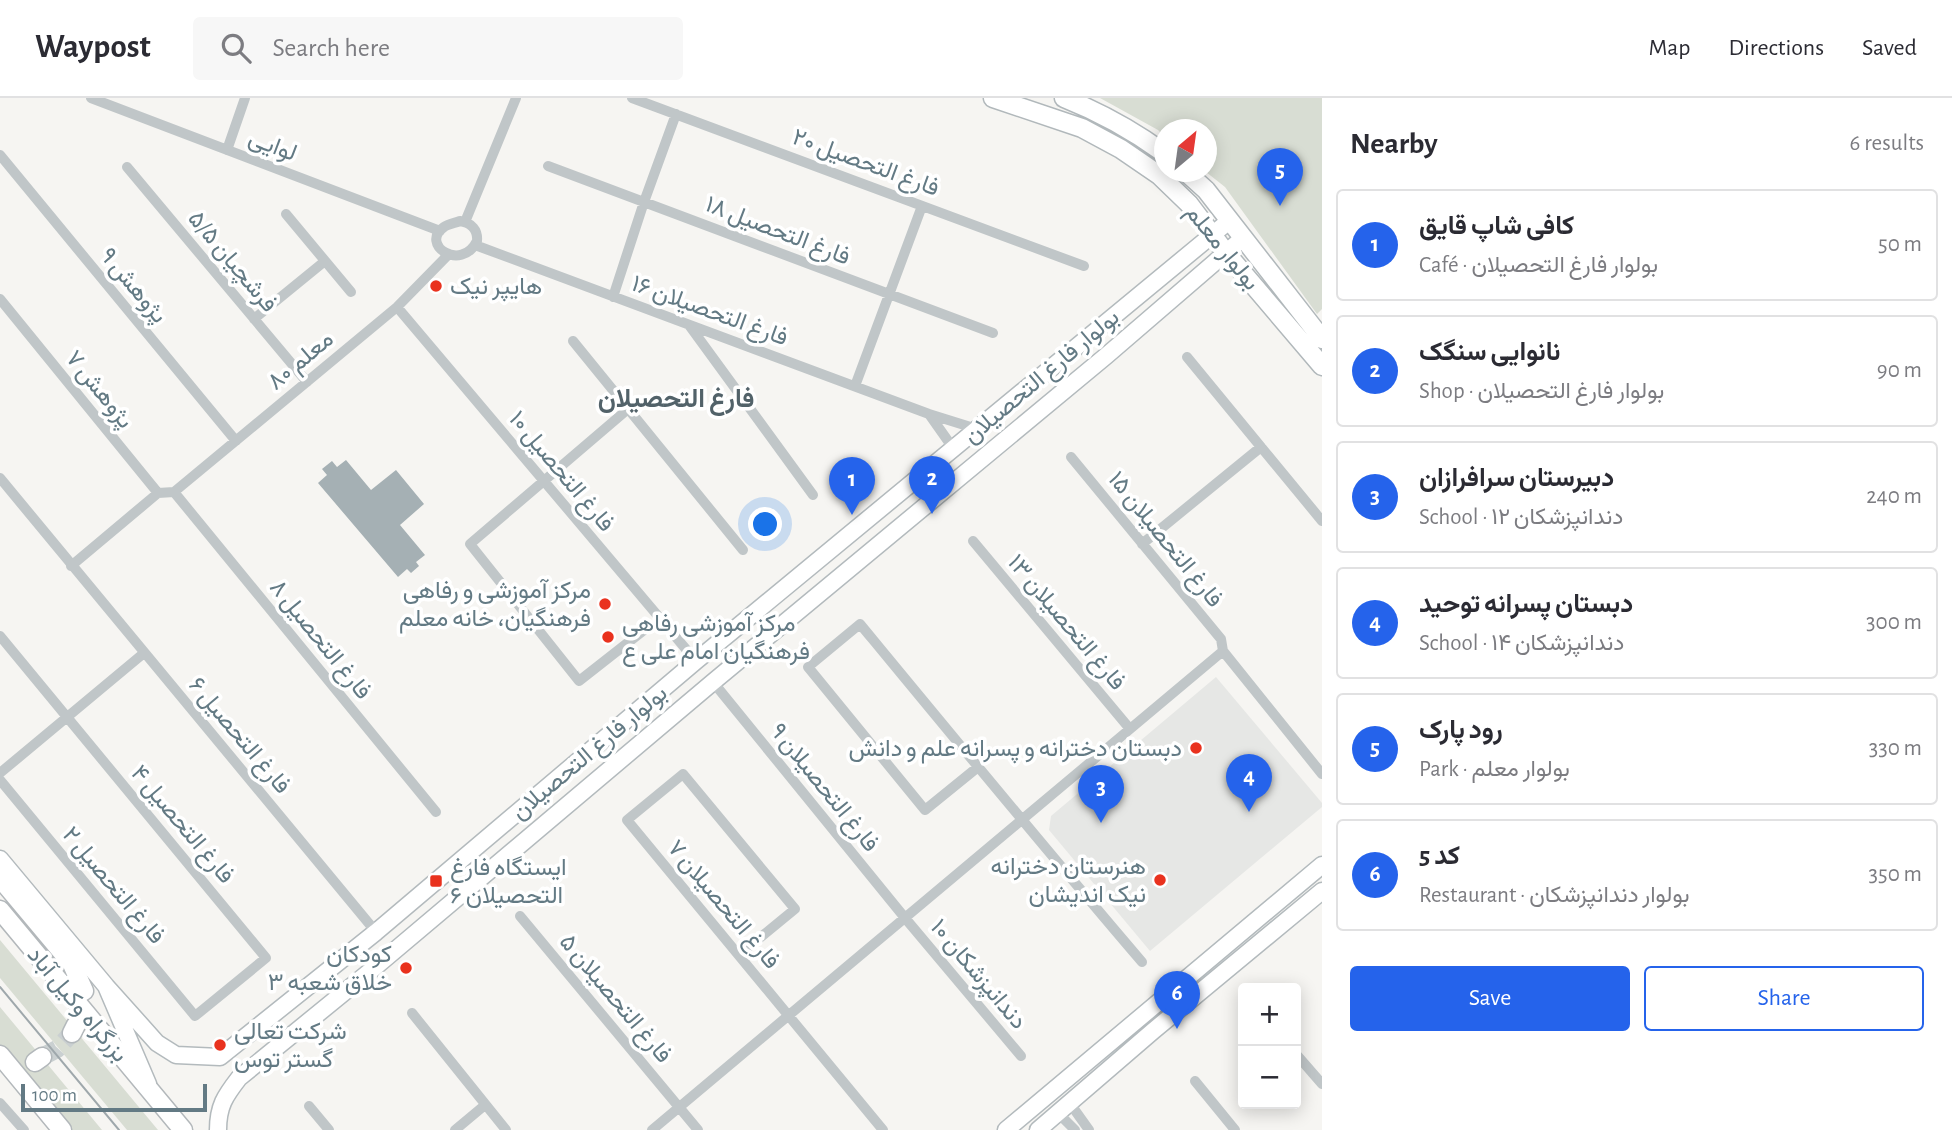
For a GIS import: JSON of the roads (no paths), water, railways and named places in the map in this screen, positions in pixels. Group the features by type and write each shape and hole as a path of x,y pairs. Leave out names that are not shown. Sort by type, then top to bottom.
{"main road":[{"name":"بولوار معلم","path":"993,98 1082,128 1121,149 1159,175 1189,204 1226,253 1322,366"},
{"path":"1064,98 1133,130 1154,146"},
{"name":"بولوار معلم","path":"1197,182 1320,332"},
{"name":"بولوار فارغ التحصیلان","path":"220,1057 376,932 696,661 1229,221"},
{"name":"بولوار فارغ التحصیلان","path":"218,1130 223,1097 239,1078 1106,356 1243,238"},
{"path":"696,661 713,682"},
{"path":"0,859 157,1043 176,1055 220,1057 225,1072 239,1078"},
{"path":"1006,1130 1322,865"},
{"path":"0,878 72,964 84,991"},
{"path":"1038,1130 1322,891"},
{"name":"بزرگراه وکیل آباد","path":"0,911 183,1130"},
{"path":"106,986 152,1093"},
{"path":"0,1055 62,1130"},
{"path":"1047,1095 1063,1108"}],"street":[{"name":"لوایی","path":"91,98 440,231"},
{"path":"227,150 246,98"},
{"path":"465,222 516,98"},
{"name":"فارغ التحصیل ۲۰","path":"632,98 1084,266"},
{"path":"613,296 676,114"},
{"name":"پژوهش ۹","path":"0,155 236,441"},
{"name":"فارغ التحصیل ۱۸","path":"548,166 993,333"},
{"name":"فرشچیان ۵/۵","path":"127,167 307,382"},
{"path":"855,386 922,206"},
{"path":"286,214 351,292"},
{"path":"465,222 476,232 475,246 469,252 448,255 438,244 440,231 446,225 465,222"},
{"name":"فارغ التحصیلان ۱۶","path":"475,246 929,414 977,429"},
{"name":"معلم ۸۰","path":"174,492 397,307 448,255"},
{"path":"254,318 325,261"},
{"name":"پژوهش ۷","path":"0,299 158,493"},
{"name":"فارغ التحصیل ۱۰","path":"397,307 696,661"},
{"path":"688,324 813,495"},
{"path":"573,341 743,550"},
{"path":"1187,357 1322,521"},
{"path":"628,409 470,544 579,681 644,630"},
{"path":"929,414 953,448"},
{"path":"1142,544 1261,447"},
{"name":"فارغ التحصیلان ۱۵","path":"1071,457 1221,639 1223,651 1322,774"},
{"name":"فارغ التحصیل ۶","path":"0,478 376,932"},
{"path":"71,566 158,493 174,492"},
{"name":"فارغ التحصیل ۸","path":"174,492 436,812"},
{"name":"فارغ التحصیلان ۱۳","path":"972,541 1130,729"},
{"path":"978,767 925,810 808,667 860,624 1142,962"},
{"name":"فارغ التحصیل ۴","path":"0,636 266,958 195,1016"},
{"path":"652,1130 1223,651"},
{"path":"0,773 144,653"},
{"name":"فارغ التحصیلان ۹","path":"713,682 905,918"},
{"name":"فارغ التحصیلان ۷","path":"739,955 795,909 683,774 627,820 883,1130"},
{"name":"فارغ التحصیل ۲","path":"0,780 195,1016"},
{"name":"فارغ التحصیلان ۵","path":"520,916 698,1130"},
{"name":"دندانپزشکان ۱۰","path":"905,918 1021,1056"},
{"path":"412,1013 506,1130"},
{"path":"1301,1060 1322,1084"},
{"path":"1195,1081 1235,1130"},
{"path":"0,1103 24,1130"},
{"path":"455,1130 485,1105"},
{"path":"309,1107 329,1130"},
{"path":"1063,1108 1075,1130"},
{"path":"1063,1108 1089,1130"}],"tunnel":[{"path":"42,1057 57,1049 72,1033"}],"tram line":[{"path":"0,987 119,1130"}],"place":[{"name":"رود پارک","path":"1280,206"},
{"name":"هایپر نیک","path":"436,286"},
{"name":"نانوایی سنگک","path":"932,514"},
{"name":"کافی شاپ قایق","path":"852,515"},
{"name":"مرکز آموزشی و رفاهی فرهنگیان، خانه معلم","path":"605,604"},
{"name":"مرکز آموزشی رفاهی فرهنگیان امام علی ع","path":"608,637"},
{"name":"دبستان دخترانه و پسرانه علم و دانش","path":"1196,748"},
{"name":"دبستان پسرانه توحید","path":"1249,812"},
{"name":"دبیرستان سرافرازان","path":"1101,823"},
{"name":"هنرستان دخترانه نیک اندیشان","path":"1160,880"},
{"name":"ایستگاه فارغ التحصیلان ۶","path":"436,881"},
{"name":"کودکان خلاق شعبه ۳","path":"406,968"},
{"name":"کد 5","path":"1177,1029"},
{"name":"شرکت تعالی گستر توس","path":"220,1045"}],"district":[{"name":"فارغ التحصیلان","path":"676,398"}]}
